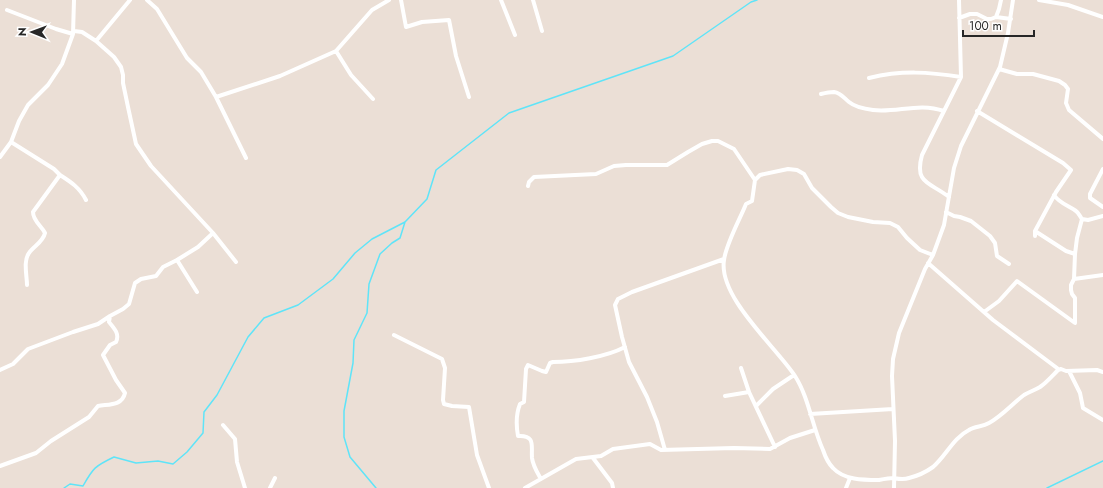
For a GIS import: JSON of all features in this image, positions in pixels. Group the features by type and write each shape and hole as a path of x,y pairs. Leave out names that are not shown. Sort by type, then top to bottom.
{"street":[{"path":"0,157 11,142 19,121 28,106 48,85 62,64 73,32 74,0"},
{"path":"96,41 130,0"},
{"path":"147,0 157,9 188,58 200,72 216,97 246,158"},
{"path":"216,97 280,76 336,51 372,10 389,0"},
{"path":"401,0 406,27 422,22 449,20 456,56 469,97"},
{"path":"500,0 515,35"},
{"path":"534,0 542,31"},
{"path":"949,197 922,179 919,166 922,155 961,77 959,0"},
{"path":"996,17 1000,0"},
{"path":"894,488 895,442 892,376 893,359 899,333 928,263 933,255 944,225 954,168 961,146 999,69 1003,57 1014,0"},
{"path":"1039,0 1068,4 1103,17"},
{"path":"7,10 56,29 82,32 96,41 114,57 123,75 123,83 136,144 151,166 213,233 236,262"},
{"path":"959,18 970,14 977,14 989,19 996,17 1010,19"},
{"path":"336,51 350,75 373,99"},
{"path":"999,69 1017,74 1033,74 1059,81 1065,85 1068,89 1066,103 1069,110 1103,139"},
{"path":"870,78 887,73 931,72 961,77"},
{"path":"821,94 833,92 842,95 850,103 859,107 874,110 917,107 944,111"},
{"path":"978,111 1072,170 1054,195 1035,234 1075,254"},
{"path":"528,186 529,182 534,177 596,174 614,166 626,165 667,166 702,144 712,141 722,143 734,149 755,180"},
{"path":"11,142 54,169 74,184 82,192 86,200"},
{"path":"933,255 920,250 898,227 890,222 873,222 848,217 838,213 830,208 812,188 804,174 797,170 788,169 760,175 755,180 752,201 746,204 725,253 724,270 732,293 755,328 785,362 794,375 830,464 839,474 850,478 868,480 894,478 903,480 910,478 928,470 938,462 952,444 968,430 984,426 995,420 1024,396 1039,387 1058,370 1097,370 1103,372"},
{"path":"1103,169 1090,194 1090,198 1103,207"},
{"path":"27,285 26,258 43,238 45,233 36,221 33,212 60,175"},
{"path":"984,312 999,301 1017,281 1075,323 1075,298 1072,294 1071,285 1074,279 1076,238 1082,219 1078,212 1056,199 1054,195"},
{"path":"946,212 971,221 990,236 994,243 997,256 1009,264"},
{"path":"1082,219 1088,220 1103,216"},
{"path":"0,370 13,364 28,349 72,332 98,324 123,309 129,304 135,283 141,279 156,276 163,267 198,247 213,233"},
{"path":"665,450 657,422 647,397 629,362 615,305 618,299 632,292 724,259"},
{"path":"177,260 197,292"},
{"path":"928,263 984,312 1058,370"},
{"path":"1074,279 1103,275"},
{"path":"0,466 36,453 51,441 89,417 98,406 119,403 124,398 125,393 116,380 104,355 110,345 116,342 118,338 117,331 109,322 110,316"},
{"path":"394,335 442,359 445,368 444,404 469,407 477,455 489,488"},
{"path":"541,479 535,469 532,457 532,442 524,435 518,436 517,429 517,411 520,404 524,402 526,369 528,365 546,372 550,363 553,362 576,361 625,347"},
{"path":"741,368 749,392 775,447"},
{"path":"1069,371 1080,393 1083,408 1103,420"},
{"path":"756,406 773,389 794,375"},
{"path":"725,396 749,392"},
{"path":"810,414 893,409"},
{"path":"223,425 234,439 237,462 245,488"},
{"path":"525,488 576,459 601,456 613,449 650,444 661,450 734,448 770,449 790,438 815,430"},
{"path":"593,458 612,483 613,488"},
{"path":"270,488 275,478"},
{"path":"846,488 850,478"}],"waterway":[{"path":"64,488 70,484 83,486 95,468 114,457 136,463 158,461 173,464 187,452 203,433 204,412 217,395 248,337 264,318 298,305 333,279 355,253 372,239 405,222 427,199 436,170 509,113 673,56 751,2 757,0"},
{"path":"376,488 350,457 344,437 344,411 353,363 354,340 367,313 369,284 380,254 400,238 405,222"},
{"path":"1047,488 1103,461"}]}
